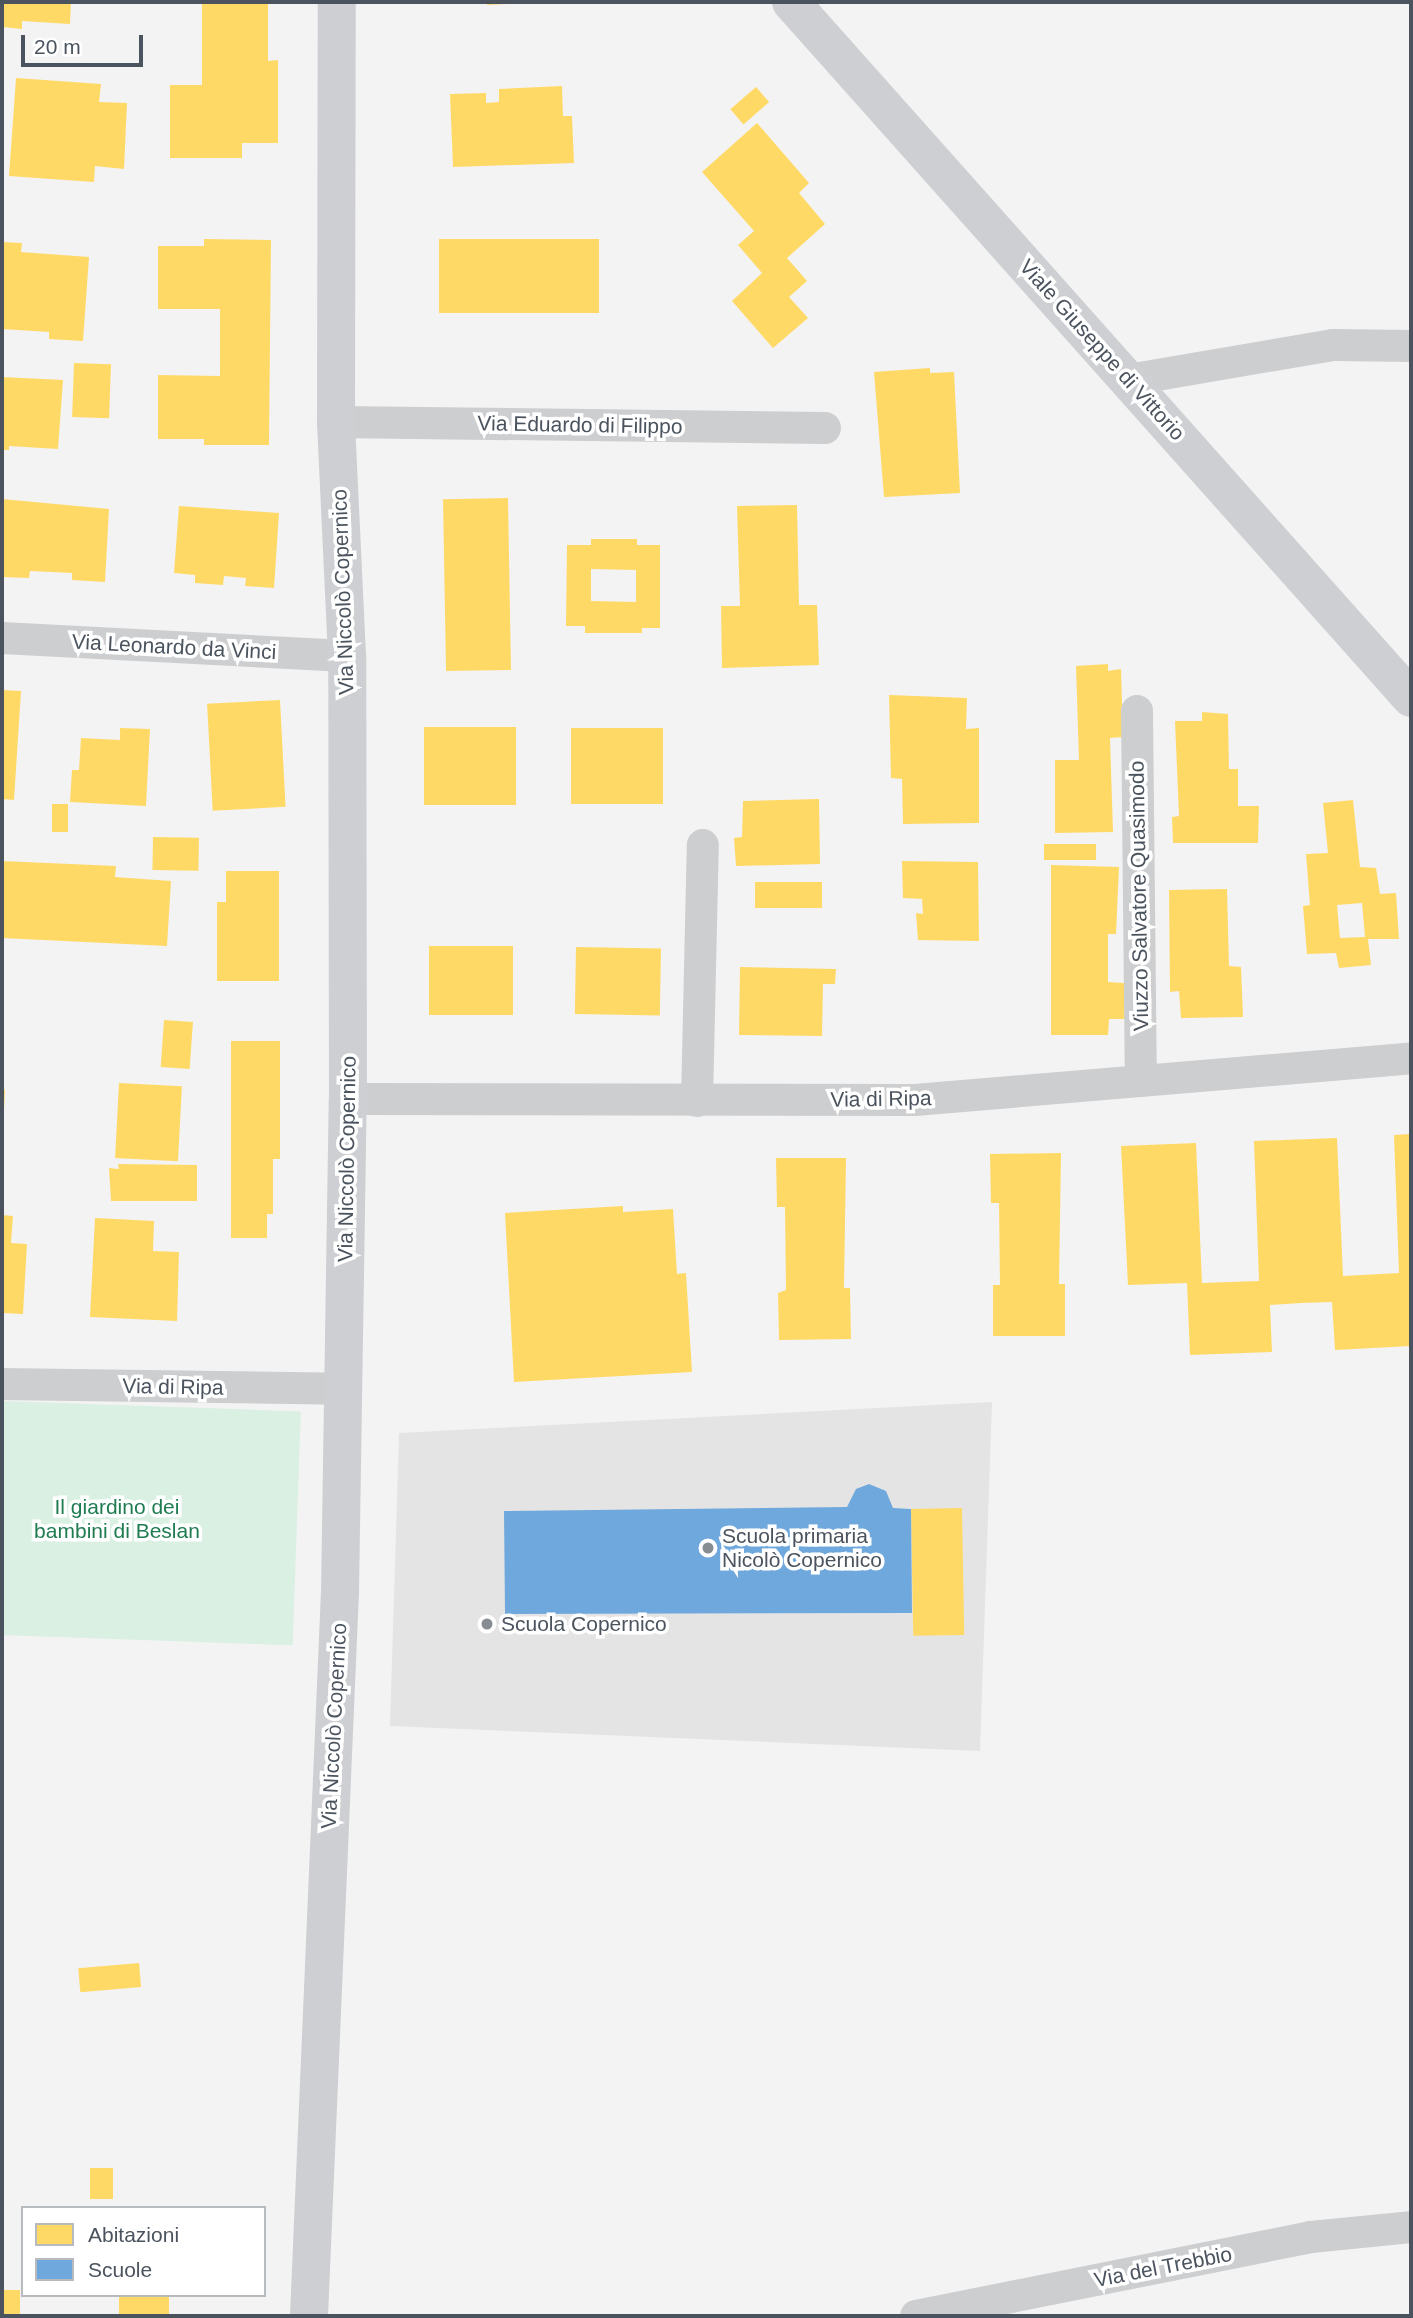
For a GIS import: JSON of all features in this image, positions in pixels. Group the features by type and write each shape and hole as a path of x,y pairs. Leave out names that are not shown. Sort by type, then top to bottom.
{"main road":[{"name":"Via Niccolò Copernico","path":"309,2316 340,1603 348,1099 347,656 336,422 337,2"},
{"name":"Viale Giuseppe di Vittorio","path":"791,2 1411,698"}],"street":[{"path":"1128,380 1333,345 1411,346"},
{"name":"Via Eduardo di Filippo","path":"336,422 825,428"},
{"name":"Via Leonardo da Vinci","path":"2,639 347,656"},
{"name":"Viuzzo Salvatore Quasimodo","path":"1137,711 1141,1081"},
{"path":"698,1101 703,845"},
{"name":"Via di Ripa","path":"348,1099 915,1100 1411,1058"},
{"name":"Via di Ripa","path":"2,1384 344,1389"},
{"name":"Via del Trebbio","path":"916,2316 1311,2237 1411,2227"}],"shaded area":[{"path":"992,1402 980,1751 390,1726 399,1433"}],"green space":[{"name":"Il giardino dei bambini di Beslan","path":"2,1401 301,1411 293,1645 2,1635"}],"building: Abitazioni":[{"path":"2,2 71,2 70,24 22,21 22,29 2,27"},
{"path":"202,2 268,2 268,61 278,60 278,143 242,143 242,158 170,158 170,85 202,85"},
{"path":"487,2 506,2 506,4 487,5"},
{"path":"16,78 101,84 99,102 127,103 124,169 95,166 94,182 9,176"},
{"path":"562,86 563,116 572,116 574,163 453,167 450,94 486,93 486,103 499,102 499,89"},
{"path":"756,87 769,102 743,124 730,109"},
{"path":"757,123 809,183 799,193 825,224 787,258 807,281 789,297 808,318 773,348 732,301 762,273 738,245 754,231 702,172"},
{"path":"204,239 271,240 269,445 204,445 204,439 158,439 158,375 220,376 220,309 158,309 158,246 204,246"},
{"path":"439,239 599,239 599,313 439,313"},
{"path":"2,242 22,243 21,252 89,257 83,341 49,339 49,332 2,329"},
{"path":"74,363 111,364 109,418 72,417"},
{"path":"930,368 930,373 954,372 960,493 884,497 874,372"},
{"path":"2,377 63,380 58,449 9,446 9,450 2,450"},
{"path":"508,498 511,670 446,671 443,499"},
{"path":"2,499 109,509 105,582 72,580 72,573 30,571 29,578 2,577"},
{"path":"797,505 799,605 817,605 819,665 722,668 721,606 740,606 737,506"},
{"path":"179,506 279,513 274,588 245,586 246,578 224,576 223,585 195,583 195,575 174,573"},
{"path":"591,539 637,539 637,545 660,545 660,628 642,628 642,633 585,633 585,626 566,626 567,545 591,545","holes":["591,569 636,570 636,602 591,601"]},
{"path":"1108,664 1108,671 1121,669 1123,737 1110,738 1113,832 1055,833 1055,760 1079,760 1076,666"},
{"path":"2,690 21,691 14,800 2,799"},
{"path":"889,695 967,698 966,729 979,728 979,823 903,824 902,779 891,778"},
{"path":"280,700 286,807 213,811 207,704"},
{"path":"1202,712 1228,714 1229,769 1238,769 1238,806 1259,806 1258,843 1173,843 1172,817 1179,816 1175,721 1202,721"},
{"path":"424,727 516,727 516,805 424,805"},
{"path":"120,728 150,729 146,806 70,802 72,770 79,770 81,738 120,740"},
{"path":"571,728 663,728 663,804 571,804"},
{"path":"819,799 820,864 736,866 734,838 742,837 743,801"},
{"path":"1353,800 1360,867 1376,868 1380,894 1396,893 1399,939 1368,939 1371,965 1339,968 1336,953 1307,954 1303,906 1310,905 1306,854 1328,853 1323,803","holes":["1362,903 1365,937 1340,938 1337,905"]},
{"path":"52,804 68,804 68,832 52,832"},
{"path":"153,837 199,838 198,871 152,870"},
{"path":"1044,844 1096,844 1096,860 1044,860"},
{"path":"2,861 116,866 115,877 171,881 167,946 2,938"},
{"path":"902,861 978,862 979,941 918,940 916,913 923,914 922,899 903,898"},
{"path":"1051,865 1119,867 1116,934 1108,934 1108,982 1124,983 1125,1019 1109,1019 1108,1035 1051,1035"},
{"path":"226,871 279,871 279,981 217,981 217,902 226,902"},
{"path":"755,882 822,882 822,908 755,908"},
{"path":"1227,889 1229,966 1241,967 1243,1017 1181,1018 1179,991 1170,992 1169,890"},
{"path":"429,946 513,946 513,1015 429,1015"},
{"path":"576,947 661,948 660,1015 575,1014"},
{"path":"740,967 836,969 835,984 823,984 822,1036 739,1035"},
{"path":"164,1020 193,1022 190,1069 161,1067"},
{"path":"231,1041 280,1041 280,1159 273,1159 273,1214 267,1214 267,1238 231,1238"},
{"path":"119,1083 182,1086 178,1161 115,1158"},
{"path":"2,1089 5,1090 4,1110 2,1109"},
{"path":"1411,1134 1411,1346 1335,1350 1332,1302 1301,1303 1270,1305 1272,1352 1190,1355 1187,1283 1128,1285 1121,1146 1196,1143 1202,1283 1259,1281 1254,1141 1337,1138 1343,1276 1399,1273 1394,1135"},
{"path":"1061,1153 1059,1284 1065,1284 1065,1336 993,1336 993,1285 1000,1285 999,1203 991,1203 990,1154"},
{"path":"776,1158 846,1158 844,1288 850,1288 851,1339 779,1340 778,1293 786,1290 785,1207 777,1207"},
{"path":"118,1164 197,1165 197,1201 111,1201 109,1168 119,1169"},
{"path":"623,1206 623,1212 673,1209 677,1274 686,1273 692,1372 514,1382 505,1213"},
{"path":"2,1215 13,1216 11,1243 27,1244 23,1314 2,1313"},
{"path":"95,1218 154,1221 153,1251 179,1252 177,1321 90,1317"},
{"path":"962,1508 964,1635 913,1636 911,1509"},
{"path":"139,1963 141,1987 80,1992 78,1968"},
{"path":"90,2168 113,2168 113,2199 90,2199"},
{"path":"2,2290 20,2290 20,2316 2,2316"},
{"path":"119,2297 169,2297 169,2316 119,2316"}],"building: Scuole":[{"name":"Scuola primaria Nicolò Copernico","path":"869,1484 886,1491 893,1508 911,1509 912,1613 505,1614 504,1511 847,1507 856,1489"}],"place":[{"name":"Scuola primaria Nicolò Copernico","path":"708,1548"},
{"name":"Scuola Copernico","path":"487,1624"}]}
